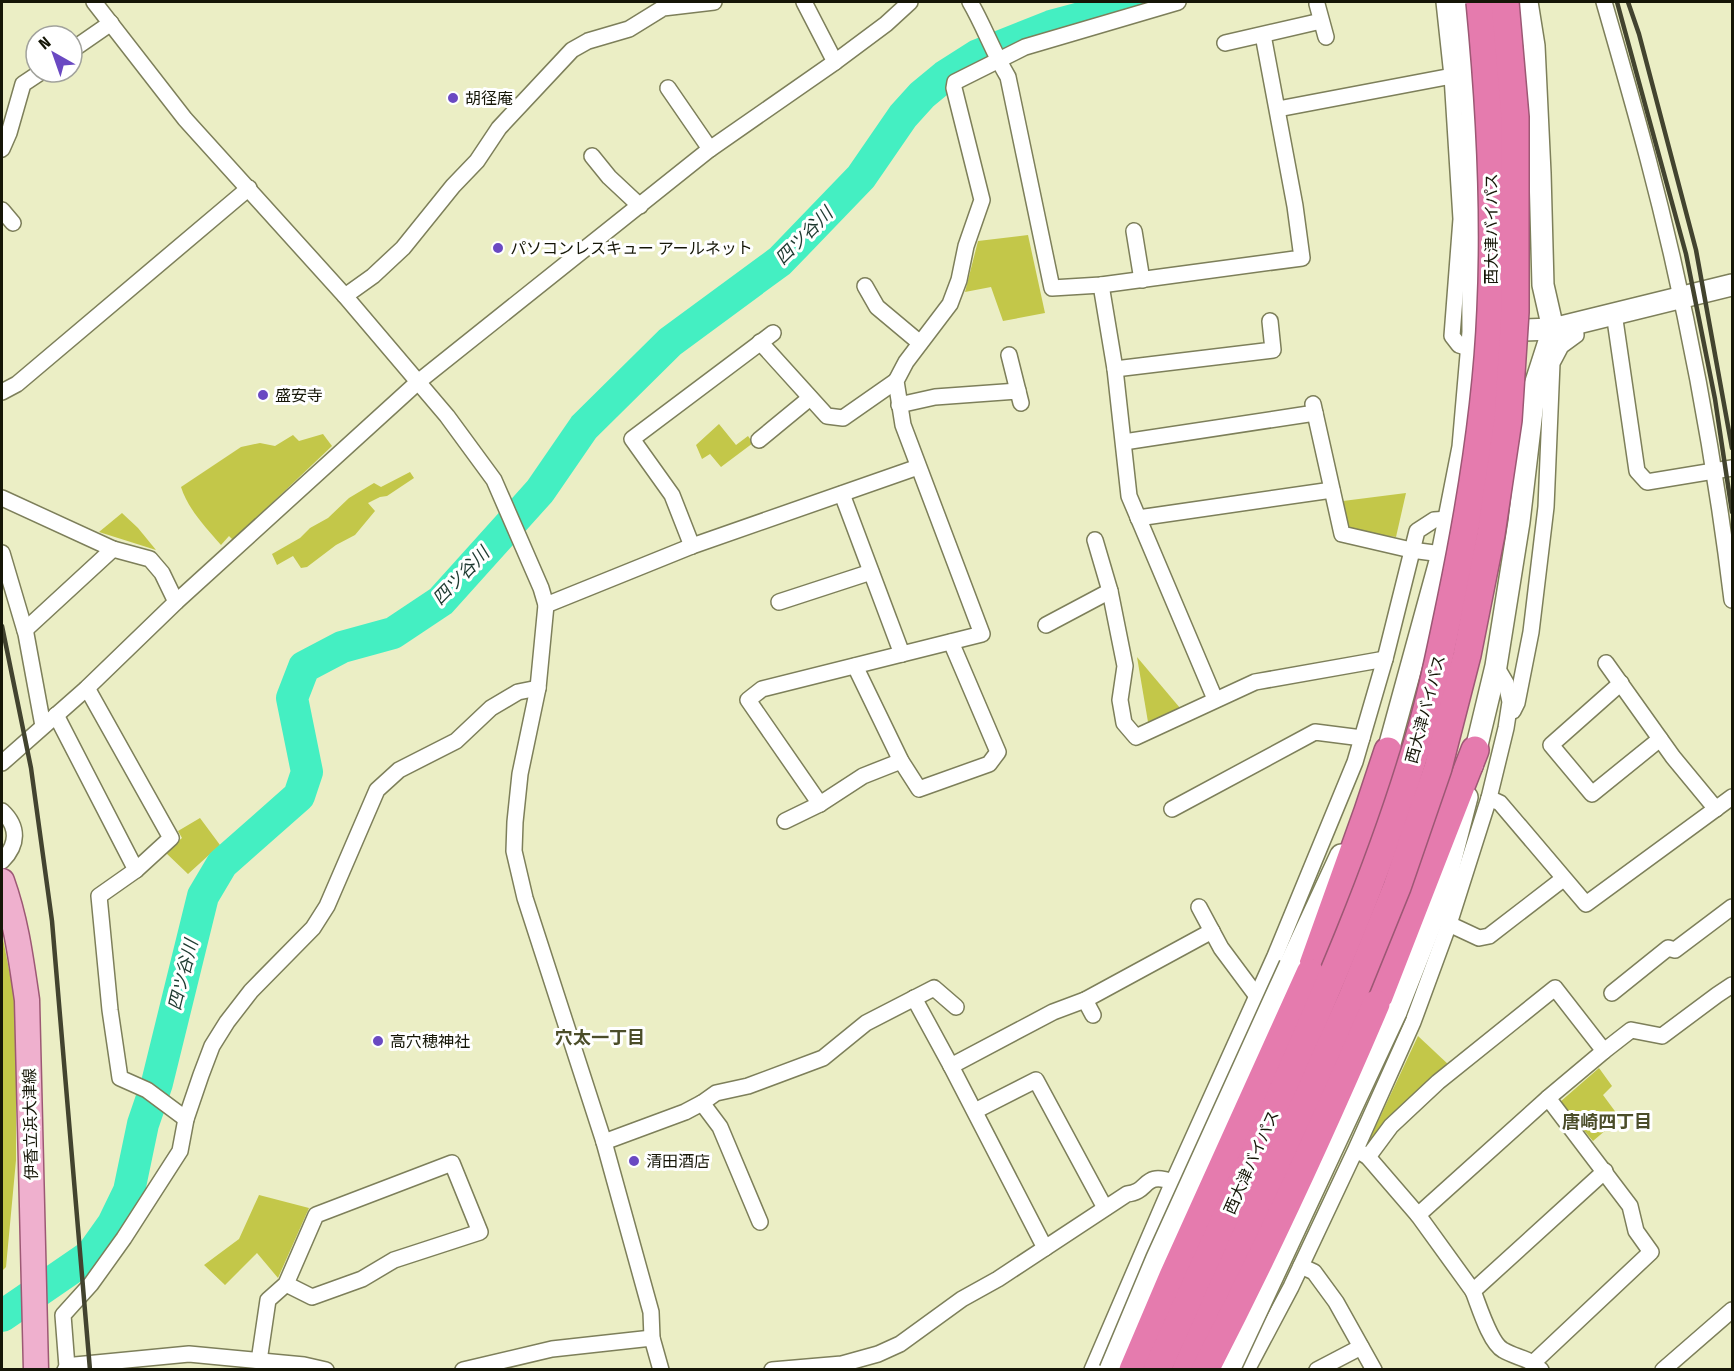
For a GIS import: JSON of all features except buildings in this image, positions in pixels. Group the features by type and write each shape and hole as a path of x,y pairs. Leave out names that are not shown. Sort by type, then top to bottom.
{"highway":[{"name":"西大津バイパス","path":"1157,1370 1328,988 1372,878 1413,760 1440,653 1466,531 1481,420 1491,312 1493,221 1480,2"},
{"name":"西大津バイパス","path":"1186,1370 1352,998 1396,887 1438,768 1467,655 1491,534 1508,420 1515,312 1515,117 1506,2"},
{"path":"1205,1370 1239,1304 1332,1106 1386,1008 1475,750"},
{"path":"1133,1370 1368,811 1388,751"}],"main road":[{"name":"伊香立浜大津線","path":"2,881 10,905 27,1000 36,1370"}],"street":[{"path":"94,2 185,119 345,296 447,416 494,480 518,532 546,604 538,688 520,774 514,851 525,898 604,1142 651,1312 652,1338 661,1370"},
{"path":"345,296 373,276 403,248 453,186 477,161 499,128 572,50 588,41 629,28 663,8 714,2"},
{"path":"804,2 835,62"},
{"path":"2,763 87,688 176,602 418,382 710,149 835,62 886,24 910,2"},
{"path":"970,2 1008,77 1052,288 1101,285 1302,258 1295,206 1263,35"},
{"path":"760,342 827,416 843,418 896,381 906,362 951,304 966,246 982,200 954,88 955,82 994,53 1025,47 1178,2"},
{"path":"1444,2 1452,76 1461,219 1452,336 1459,345 1472,340 1553,329 1732,285"},
{"path":"1388,751 1442,554 1463,447 1472,340 1472,117 1461,2"},
{"path":"1475,750 1496,666 1519,522 1535,385 1553,329 1543,285 1534,46 1527,2"},
{"path":"1604,2 1648,159 1680,297 1722,513 1732,600"},
{"path":"1317,4 1326,37"},
{"path":"1225,43 1321,21"},
{"path":"84,42 111,23"},
{"path":"1278,110 1452,76"},
{"path":"2,149 24,83"},
{"path":"668,88 710,149"},
{"path":"592,156 609,177 640,206"},
{"path":"2,392 17,384 249,188"},
{"path":"2,210 13,223"},
{"path":"1134,231 1142,280"},
{"path":"1101,285 1115,369 1129,496 1215,699"},
{"path":"865,286 877,307 921,343"},
{"path":"1614,313 1637,471 1647,482 1732,468"},
{"path":"1115,369 1273,350 1270,321"},
{"path":"1506,728 1517,703 1531,632 1546,507 1552,363 1561,346 1576,335 1575,323"},
{"path":"692,546 672,495 632,438 773,333"},
{"path":"899,405 935,397 1020,397 1009,355"},
{"path":"820,804 748,700 762,689 982,634 903,425 896,381"},
{"path":"759,440 810,398"},
{"path":"1124,442 1314,409 1342,534 1411,550 1442,554"},
{"path":"546,604 692,546 918,467"},
{"path":"1138,518 1332,490"},
{"path":"842,494 902,654"},
{"path":"2,498 113,549 150,559 162,573 176,602"},
{"path":"1092,1370 1173,1182 1280,945 1355,762 1385,659 1417,531 1434,520 1449,519"},
{"path":"1095,540 1110,591 1125,666 1120,700 1124,723 1136,737 1255,682 1385,659"},
{"path":"25,630 113,549"},
{"path":"2,553 25,630 43,726"},
{"path":"779,602 871,572"},
{"path":"1046,625 1110,591"},
{"path":"855,666 901,761 919,789 989,764 998,752 951,642"},
{"path":"1606,663 1660,739 1716,809"},
{"path":"1247,1370 1362,1153 1449,924 1489,798 1506,728 1510,702 1506,683 1496,666"},
{"path":"1621,684 1551,745 1592,794 1660,739"},
{"path":"87,688 171,838 136,870 99,896 110,1010 120,1078 147,1090 186,1119"},
{"path":"326,1370 304,1365 189,1354 151,1364 75,1365 66,1368 63,1315 91,1284 180,1151 186,1119 212,1046 227,1022 251,991 313,928 327,906 377,790 399,770 456,741 492,708 518,692 538,688"},
{"path":"56,715 136,870"},
{"path":"1172,809 1315,732 1362,738"},
{"path":"785,821 820,804 862,776 901,761"},
{"path":"1489,798 1500,804 1586,904 1732,797"},
{"path":"2,811 14,828 15,839 9,854 2,861"},
{"path":"1449,924 1479,938 1489,936 1563,879"},
{"path":"1199,907 1221,948 1256,995"},
{"path":"1612,993 1668,948 1675,951 1732,907"},
{"path":"951,1066 1053,1012 1084,1000 1212,931"},
{"path":"1110,1370 1157,1258 1300,969"},
{"path":"1418,1215 1548,1098 1631,1030 1662,1036 1717,994 1732,986"},
{"path":"604,1142 685,1112 716,1093 748,1086 823,1058 866,1023 934,988 956,1007"},
{"path":"1362,1153 1438,1082 1554,988 1604,1051"},
{"path":"914,998 1045,1248"},
{"path":"1084,1000 1093,1015"},
{"path":"1229,1370 1386,1008"},
{"path":"975,1111 1036,1080 1105,1208"},
{"path":"1216,1086 1362,1153 1418,1215 1473,1291 1494,1341 1502,1350 1538,1366 1651,1252 1636,1231 1630,1206 1548,1098"},
{"path":"702,1103 720,1127 760,1222"},
{"path":"259,1361 268,1300 286,1284 316,1215 452,1163 480,1232 394,1260 362,1279 312,1298 286,1284"},
{"path":"1473,1291 1605,1172"},
{"path":"772,1370 842,1364 878,1354 900,1344 962,1299 998,1279 1153,1178 1173,1182"},
{"path":"1301,1266 1314,1272 1336,1302 1374,1370"},
{"path":"1663,1370 1732,1310"},
{"path":"463,1370 552,1350 652,1338"},
{"path":"1317,1370 1361,1347"}],"shaded area":[{"path":"1028,235 1045,313 1003,321 991,287 965,292 978,241"},
{"path":"719,424 736,445 748,436 753,443 721,467 710,454 702,459 696,445"},
{"path":"323,434 332,446 233,540 229,536 221,545 198,518 184,495 181,487 241,447 260,443 275,446 293,435 299,441"},
{"path":"410,472 414,478 387,496 368,503 375,511 355,535 336,545 307,567 301,568 293,556 277,565 272,554 328,518 349,498 374,483 381,487"},
{"path":"1406,493 1396,537 1346,530 1343,501"},
{"path":"122,513 138,528 156,550 99,532"},
{"path":"1137,657 1180,708 1148,722"},
{"path":"200,818 220,845 188,874 165,852 182,838 178,831"},
{"path":"2,934 16,1005 16,1160 6,1267 2,1271"},
{"path":"1418,1036 1450,1066 1367,1145"},
{"path":"1599,1068 1612,1086 1603,1095 1620,1118 1593,1141 1560,1102"},
{"path":"259,1195 309,1208 278,1278 257,1253 225,1285 204,1265 239,1239"}],"waterway":[{"name":"四ツ谷川","path":"2,1316 91,1255 113,1224 129,1191 143,1124 157,1083 203,896 222,864 299,796 307,772 292,698 304,667 342,647 393,633 441,601 540,491 584,427 670,342 780,261 861,177 903,116 922,95 945,76 978,55 1051,26 1140,2"}],"railway":[{"path":"1617,2 1686,254 1715,399 1732,512"},
{"path":"1628,2 1639,34 1696,250 1732,448"},
{"path":"2,626 31,768 52,921 90,1370"}],"place":[{"name":"胡径庵","path":"453,98"},
{"name":"パソコンレスキュー アールネット","path":"498,248"},
{"name":"盛安寺","path":"263,395"},
{"name":"高穴穂神社","path":"378,1041"},
{"name":"清田酒店","path":"634,1161"}],"district":[{"name":"穴太一丁目","path":"600,1038"},
{"name":"唐崎四丁目","path":"1607,1122"}]}
